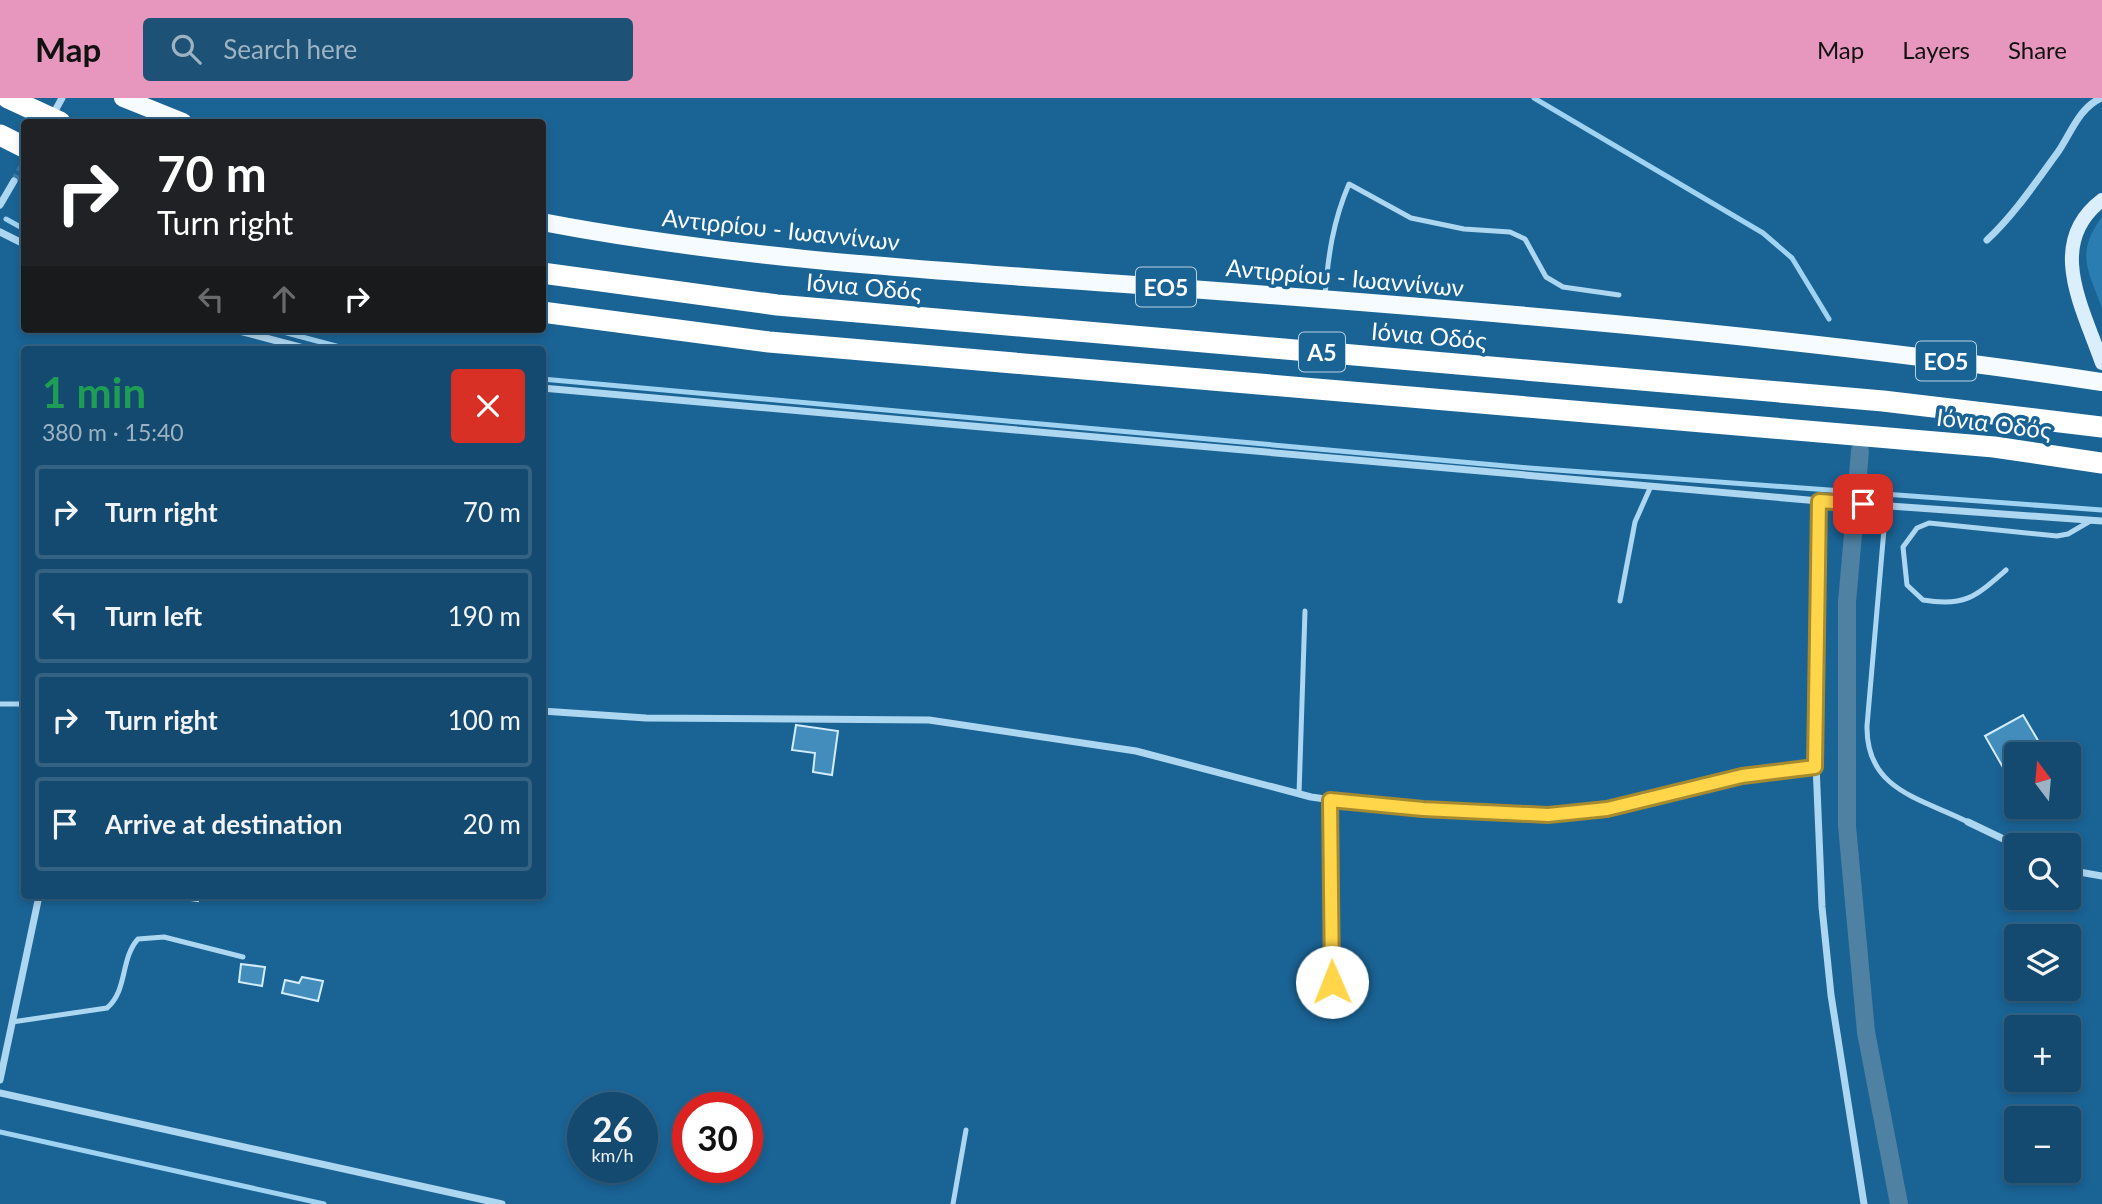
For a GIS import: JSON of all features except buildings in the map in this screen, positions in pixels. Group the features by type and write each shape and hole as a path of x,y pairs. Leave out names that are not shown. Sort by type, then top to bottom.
{"highway":[{"path":"8,98 58,116"},
{"path":"0,135 21,146"},
{"name":"Ιόνια Οδός","path":"546,274 777,305 1883,401 2102,427"},
{"name":"Ιόνια Οδός","path":"546,313 769,342 1994,447 2102,463"}],"main road":[{"path":"123,98 176,119"},
{"name":"Αντιρρίου - Ιωαννίνων","path":"546,223 772,255 1325,299 1913,357 2102,382"}],"street":[{"path":"58,116 62,98"},
{"path":"1987,240 2002,226 2043,173 2082,112 2101,98"},
{"path":"0,205 14,181"},
{"path":"2102,200 2085,215 2071,246 2070,268 2102,363"},
{"path":"0,232 21,242"},
{"path":"247,333 296,346"},
{"path":"546,388 1819,501 2102,521"},
{"path":"1819,501 1815,767 1822,907 1831,995 1864,1204"},
{"path":"546,711 646,719 929,720 1136,751 1330,800 1521,815 1575,813 1633,803 1742,776 1815,767"},
{"path":"1330,800 1332,1008"},
{"path":"1968,822 2004,839"},
{"path":"2081,872 2102,876"},
{"path":"0,1080 38,899"},
{"path":"0,1093 502,1204"}],"lane":[{"path":"1325,299 1336,213 1349,184 1411,218 1464,229 1510,232 1525,239 1546,277 1563,287 1619,295"},
{"path":"1620,601 1635,522 1651,486"},
{"path":"1886,506 1867,726 1870,758 1887,782 1968,822"},
{"path":"2006,570 1975,596 1962,602 1923,600 1907,584 1903,547 1917,528 1928,523 2057,536 2068,534 2092,520"},
{"path":"1299,794 1305,611"},
{"path":"0,704 21,704"},
{"path":"12,1022 107,1009 115,1001 122,986 132,946 138,939 164,937 243,957"},
{"path":"953,1204 966,1130"}],"shaded area":[{"path":"2102,217 2102,308 2089,272 2086,252"}],"waterway":[{"path":"1534,98 1763,233 1792,258 1829,319"},
{"path":"6,219 21,227"},
{"path":"287,333 336,346"},
{"path":"546,379 1529,468 2102,510"},
{"path":"1856,498 1860,451"},
{"path":"1855,512 1847,602 1847,826 1866,1032 1899,1204"},
{"path":"0,1132 324,1204"}],"tunnel":[{"path":"14,181 21,168"}],"route":[{"path":"1332,982 1330,800 1375,806 1548,815 1607,809 1742,776 1815,767 1819,501 1863,504"}]}
